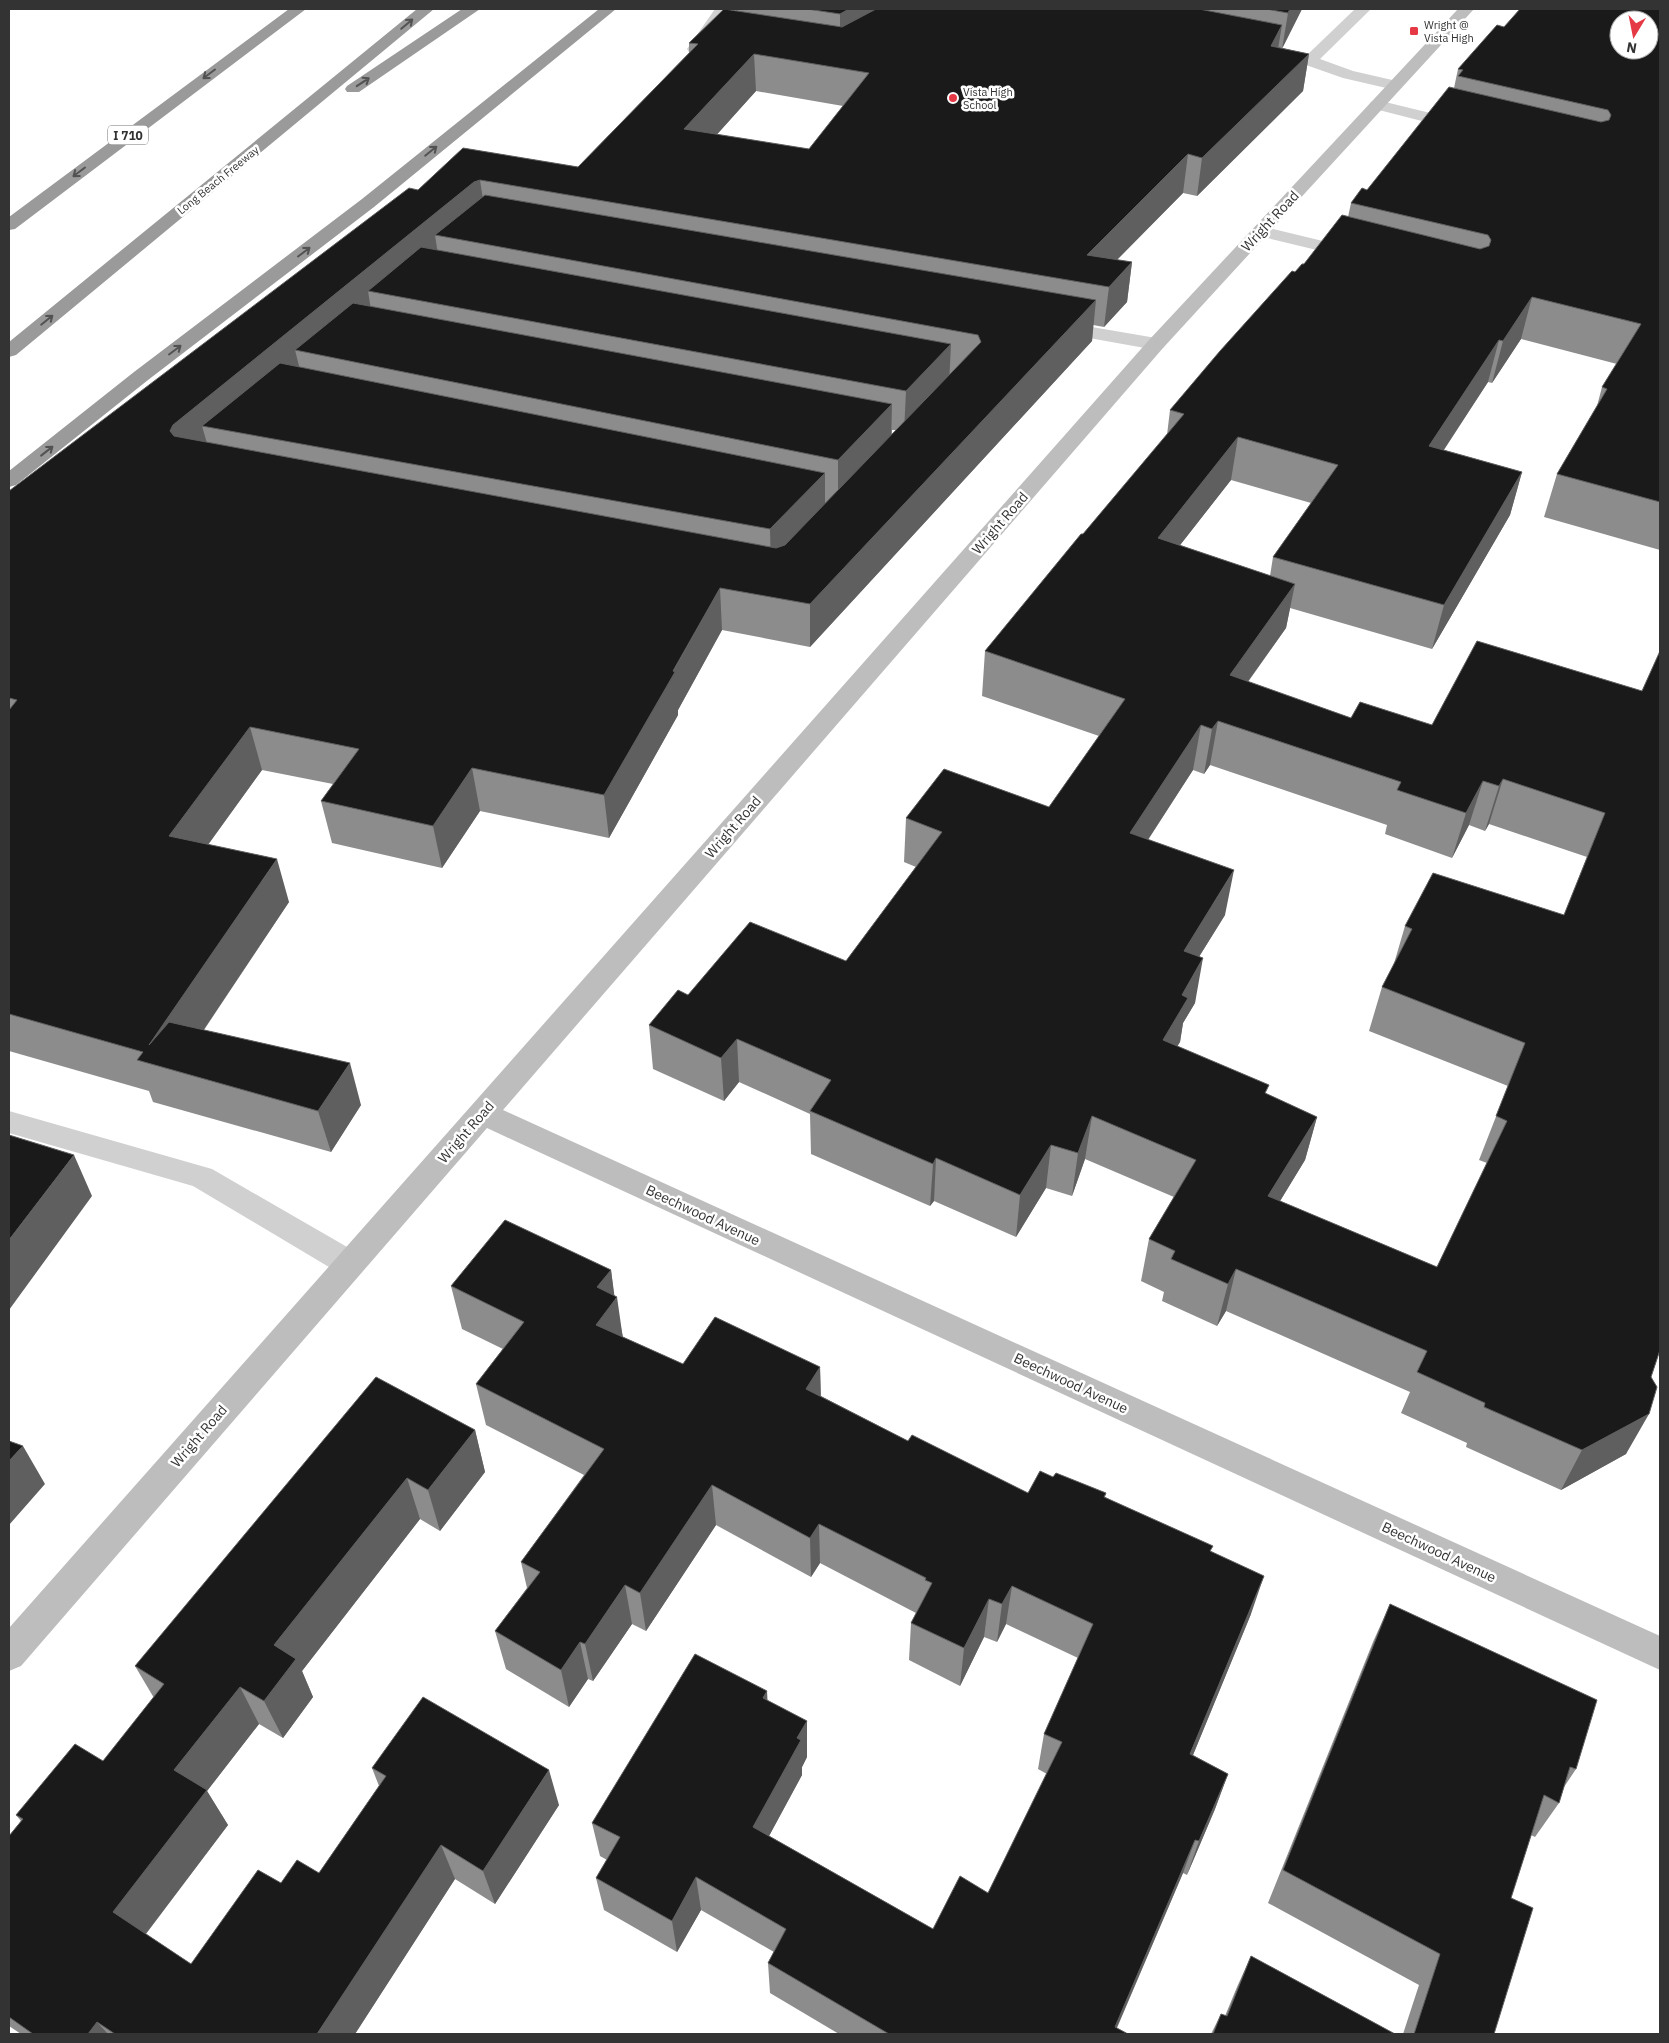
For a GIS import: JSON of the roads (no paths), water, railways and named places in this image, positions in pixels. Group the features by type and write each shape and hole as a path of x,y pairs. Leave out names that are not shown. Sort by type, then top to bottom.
{"highway":[{"path":"248,45 289,9"},
{"name":"I 710","path":"9,225 298,9"},
{"name":"Long Beach Freeway","path":"9,351 426,9"},
{"path":"235,166 472,9"},
{"path":"9,481 141,376 368,203 608,9"}],"street":[{"name":"Wright Road","path":"9,1654 1156,344 1466,9"},
{"name":"Beechwood Avenue","path":"482,1114 1660,1653"}],"lane":[{"path":"687,58 722,9"},
{"path":"1309,62 1363,9"},
{"path":"703,36 722,39"},
{"path":"1261,52 1309,62 1349,76 1395,85"},
{"path":"1377,105 1479,130"},
{"path":"1261,231 1375,259"},
{"path":"1039,324 1156,344"},
{"path":"9,1122 202,1177 350,1264"}],"place":[{"name":"Wright @ Vista High","path":"1414,31"},
{"name":"Vista High School","path":"953,98"}]}
